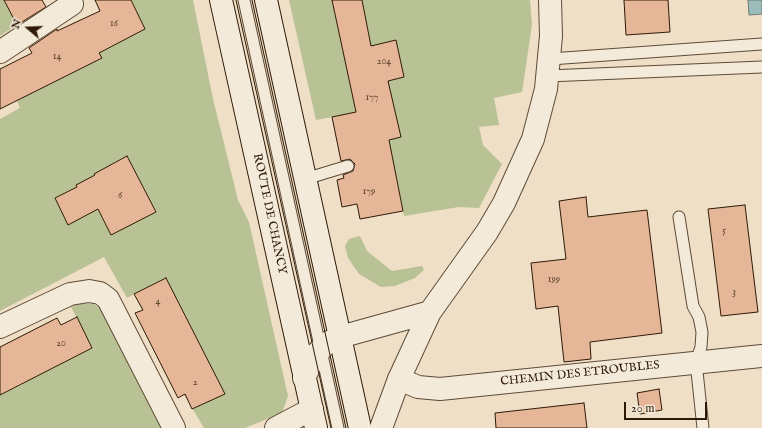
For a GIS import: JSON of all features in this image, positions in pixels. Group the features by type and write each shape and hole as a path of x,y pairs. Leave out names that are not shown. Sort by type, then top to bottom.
{"street":[{"name":"ROUTE DE CHANCY","path":"221,0 314,418"},
{"path":"266,0 360,428"},
{"path":"381,428 399,379 430,312 487,232 506,198 533,139 544,103 549,67 552,36 550,0"},
{"path":"0,52 72,4"},
{"path":"0,327 70,294 89,291 100,293 108,299 174,428"},
{"path":"304,378 309,364 320,348 340,337 430,312"},
{"path":"398,321 408,335 411,353"},
{"name":"CHEMIN DES ETROUBLES","path":"399,379 418,387 440,389 762,356"},
{"path":"276,428 314,418"}],"lane":[{"path":"244,0 338,428"},
{"path":"549,67 762,44"},
{"path":"549,67 762,67"},
{"path":"306,179 348,166"},
{"path":"679,217 693,306 699,317 702,332 701,347 696,362 703,428"}],"green space":[{"path":"0,0 4,0 17,25 0,36"},
{"path":"131,0 193,0 213,99 238,200 249,222 288,396 282,413 245,428 204,428 135,313 142,310 134,294 127,298 104,257 0,311 0,119 20,108 17,101 87,58 145,29"},
{"path":"289,0 530,0 532,25 522,92 494,98 499,125 479,127 483,145 502,164 479,208 459,207 404,216 392,156 370,158 350,155 340,156 332,117 316,120"},
{"path":"360,236 367,251 392,271 422,266 424,270 415,278 395,286 381,287 359,274 348,258 345,246 349,239"},
{"path":"81,303 93,304 101,309 163,428 0,428 0,395 23,384 22,380 44,369 45,372 92,348 70,305"}],"water":[{"path":"748,0 762,0 762,14 749,15"}],"building":[{"path":"4,0 42,0 46,7 17,25"},
{"path":"95,0 131,0 145,29 99,53 102,58 0,109 0,69 32,53 29,48 57,29 57,31 100,11"},
{"path":"332,0 362,0 371,46 396,40 404,77 388,81 401,137 389,140 403,211 360,219 357,204 342,207 337,180 344,178 343,175 353,171 355,164 350,159 341,161 332,117 356,112"},
{"path":"624,0 668,0 670,32 626,35"},
{"path":"127,156 156,212 111,235 98,209 68,225 55,198 77,187 76,185"},
{"path":"586,197 588,217 647,210 662,333 590,342 591,359 564,362 558,306 536,309 531,263 566,259 559,201"},
{"path":"745,205 758,312 721,316 708,209"},
{"path":"166,278 225,394 192,409 185,394 178,398 135,313 143,310 134,294"},
{"path":"77,317 92,348 0,395 0,347 57,318 61,325"},
{"path":"659,389 662,410 640,414 637,393"},
{"path":"584,403 587,428 496,428 495,413"}],"tram line":[{"path":"236,0 331,428"},
{"path":"252,0 346,428"}]}
